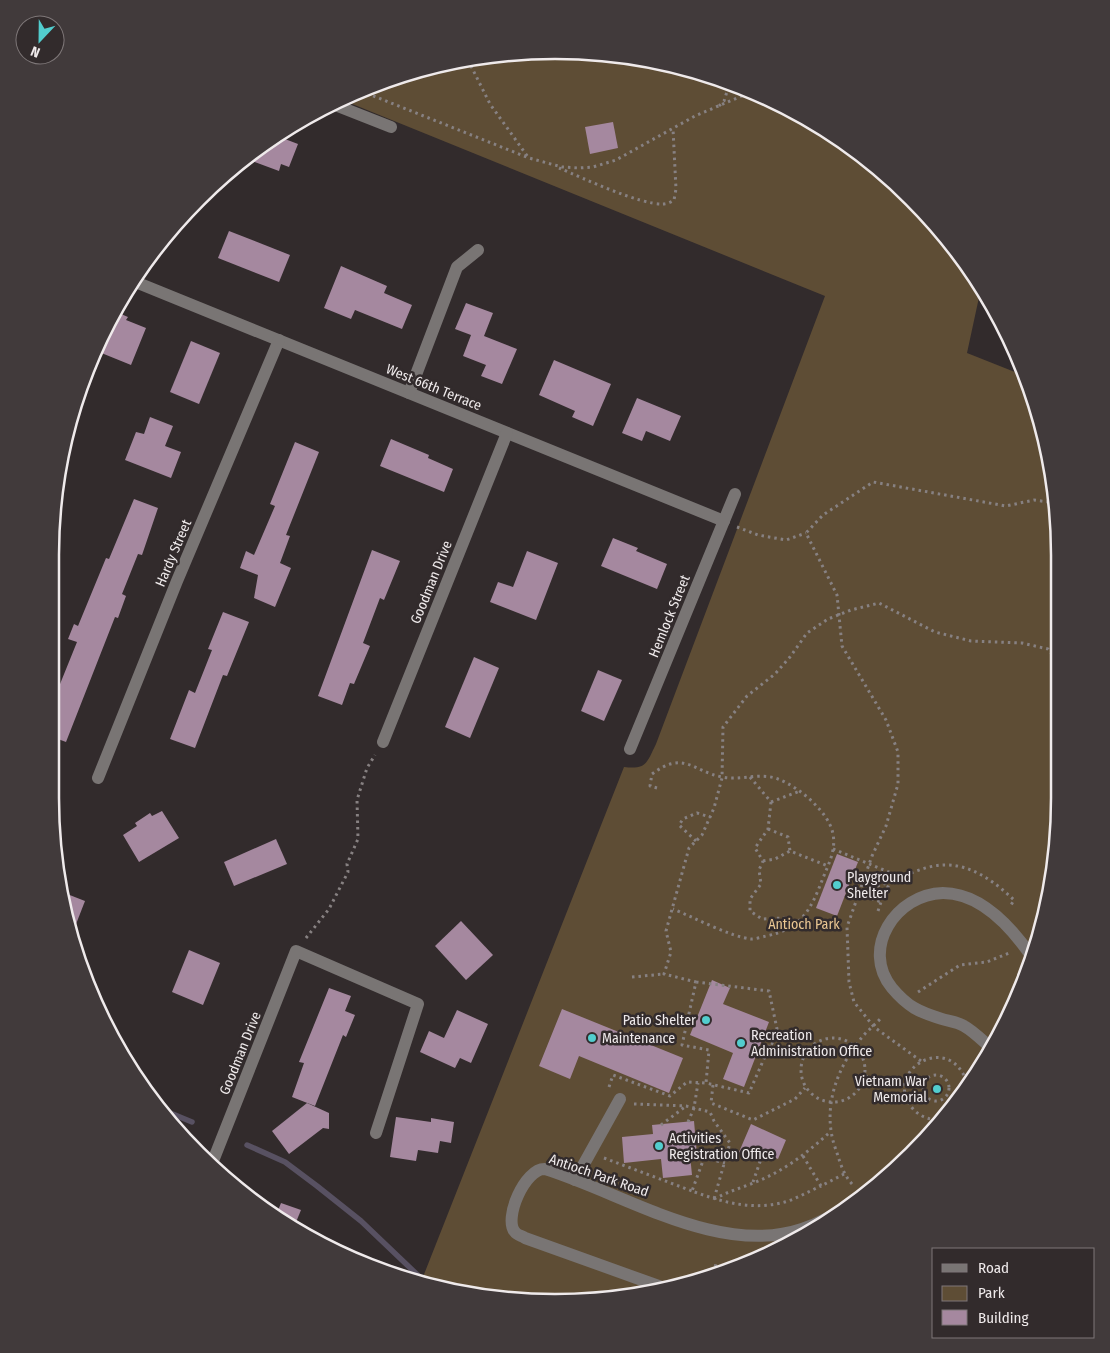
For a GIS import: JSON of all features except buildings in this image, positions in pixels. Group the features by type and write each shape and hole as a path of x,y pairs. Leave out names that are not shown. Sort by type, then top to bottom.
{"street":[{"path":"342,108 391,127"},
{"path":"409,393 457,267 478,250"},
{"name":"West 66th Terrace","path":"139,284 724,521"},
{"name":"Hardy Street","path":"98,778 177,581 279,340"},
{"name":"Goodman Drive","path":"383,742 506,433"},
{"name":"Hemlock Street","path":"630,749 735,494"},
{"path":"986,1044 963,1025 918,1012 904,1000 891,987 879,965 880,941 891,921 911,904 923,897 944,893 969,899 992,911 1019,937 1027,950"},
{"path":"296,951 418,1004 376,1133"},
{"name":"Goodman Drive","path":"214,1158 296,951"},
{"path":"576,1180 620,1099"},
{"name":"Antioch Park Road","path":"654,1284 525,1238 515,1232 512,1226 516,1203 526,1179 532,1173 545,1169 715,1232 755,1236 779,1235 797,1231"}],"path":[{"path":"471,66 490,104 513,139 529,158"},
{"path":"718,108 724,101 727,90"},
{"path":"371,95 529,158 550,164 631,196 664,205 674,200 675,195 673,128"},
{"path":"550,164 579,168 604,165 673,128 743,96"},
{"path":"724,521 758,535 786,540 806,533 823,515 874,482 1006,506 1034,500 1048,502"},
{"path":"806,533 837,595 842,646 886,720 898,752 898,784 886,826 870,863 847,927 849,982 854,1002 874,1027 921,1061"},
{"path":"664,974 671,952 666,930 689,848 702,835 710,817 722,778 723,727 747,696 775,674 807,633 839,615 879,603 935,632 971,641 1022,643 1048,649 1051,653"},
{"path":"296,951 342,888 348,872 347,864 358,839 357,800 367,768 383,742"},
{"path":"657,788 650,786 652,774 664,765 686,762 722,778 749,776 778,779 800,791 818,808 833,833 833,849 828,866 812,904 800,922 782,933 752,939 673,909"},
{"path":"749,776 771,802 768,828 755,848 763,861"},
{"path":"771,802 800,791"},
{"path":"696,841 680,825 683,819 697,813 710,817"},
{"path":"768,828 788,837 790,851"},
{"path":"833,849 900,877"},
{"path":"763,861 775,859 790,851 828,866"},
{"path":"763,861 759,870 761,884 750,899 750,911 762,919 785,918 794,926"},
{"path":"859,894 900,877 935,866 966,867 995,882 1014,900 1001,919"},
{"path":"859,894 881,902 890,882"},
{"path":"913,995 960,965 987,962 1015,950"},
{"path":"607,1093 613,1075 670,1096 687,1082 713,1085 749,1093 777,1029 768,991 696,982 664,974 632,977"},
{"path":"696,982 682,1045 709,1050 706,1084"},
{"path":"859,1190 844,1174 829,1133 830,1103 834,1083 855,1046 882,1017"},
{"path":"829,1038 840,1038 855,1046 862,1056 866,1069 856,1094 843,1102 830,1103 815,1098 805,1088 800,1077 800,1065 803,1057 817,1042 829,1038"},
{"path":"771,1042 803,1057"},
{"path":"934,1118 926,1118 910,1106 904,1085 913,1067 921,1061 941,1057 950,1060 958,1066 965,1079"},
{"path":"933,1075 941,1076 949,1085 948,1093 938,1101 929,1099 924,1092 924,1083 933,1075"},
{"path":"864,1076 904,1085"},
{"path":"907,1076 924,1083"},
{"path":"688,1122 694,1108 698,1083"},
{"path":"713,1085 710,1112 714,1121 730,1143 714,1199"},
{"path":"711,1103 753,1120 795,1099 805,1088"},
{"path":"635,1104 686,1106 710,1112"},
{"path":"661,1124 686,1106"},
{"path":"714,1199 731,1190 764,1179 803,1156 829,1133"},
{"path":"592,1150 614,1163 692,1192 714,1199 750,1206 783,1203 844,1174"},
{"path":"697,1155 725,1163"},
{"path":"803,1156 821,1186"},
{"path":"692,1192 704,1158"},
{"path":"753,1182 761,1159"},
{"path":"715,1268 716,1263"}],"green space":[{"name":"Antioch Park","path":"523,60 587,60 652,68 715,85 774,110 803,125 857,161 906,204 949,253 968,279 979,297 967,353 1016,372 1025,395 1042,458 1050,523 1051,798 1047,863 1042,895 1025,958 1000,1017 968,1074 949,1100 906,1149 857,1192 831,1211 774,1243 715,1268 652,1285 620,1290 555,1294 490,1290 458,1285 423,1276 624,767 642,766 648,760 656,744 825,296 351,103 395,85 458,68"}],"waterway":[{"path":"173,1114 192,1122"},
{"path":"247,1145 285,1162 317,1186 361,1221 417,1274"}],"place":[{"name":"Playground Shelter","path":"837,885"},
{"name":"Patio Shelter","path":"706,1020"},
{"name":"Maintenance","path":"592,1038"},
{"name":"Recreation Administration Office","path":"741,1043"},
{"name":"Vietnam War Memorial","path":"937,1089"},
{"name":"Activities Registration Office","path":"659,1146"}]}
